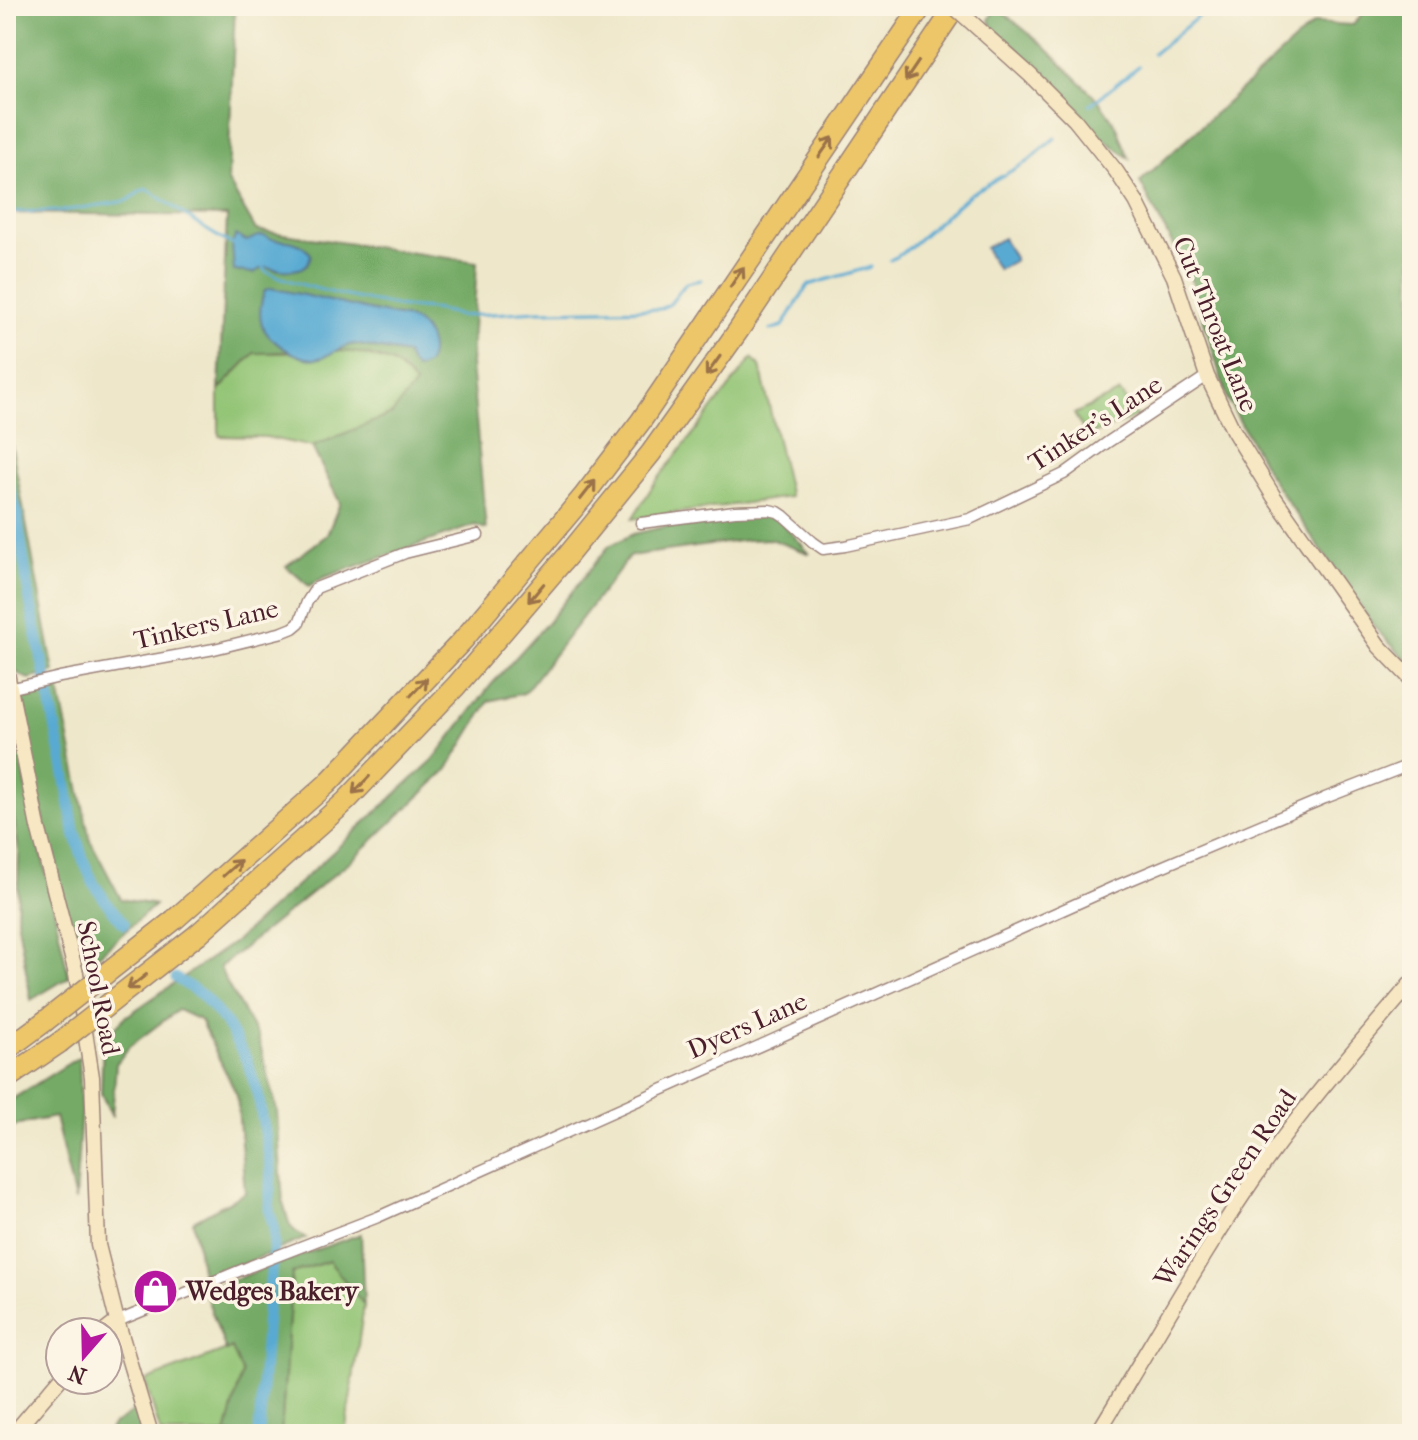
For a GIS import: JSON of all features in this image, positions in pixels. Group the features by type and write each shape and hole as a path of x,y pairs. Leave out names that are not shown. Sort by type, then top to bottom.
{"highway":[{"path":"6,1050 174,920 327,784 463,640 583,497 641,421 922,6"},
{"path":"6,1079 59,1043 198,934 346,801 456,686 651,453 738,331 955,6"}],"street":[{"name":"Cut Throat Lane","path":"955,6 1075,120 1116,171 1136,201 1174,277 1207,376 1233,430 1274,497 1379,646 1412,680"},
{"name":"Tinker's Lane","path":"641,523 735,511 769,510 784,516 823,549 970,519 1064,474 1207,376"},
{"name":"Tinkers Lane","path":"9,689 214,649 283,632 299,623 316,588 405,553 478,535"},
{"name":"School Road","path":"6,668 38,827 82,1004 92,1077 98,1245 117,1316"},
{"name":"Dyers Lane","path":"124,1319 378,1217 1116,886 1412,764"},
{"name":"Warings Green Road","path":"1097,1434 1230,1214 1267,1160 1325,1082 1412,982"},
{"name":"School Road","path":"124,1342 151,1434"},
{"path":"13,1434 45,1396"}],"green space":[{"path":"6,6 235,6 228,181 256,230 477,262 471,364 486,529 475,525 325,577 309,586 286,566 327,535 340,503 312,447 392,414 415,384 395,365 376,357 341,351 306,351 254,353 219,390 227,216 6,213"},
{"path":"1369,6 1412,6 1412,666 1376,629 1269,475 1227,398 1193,284 1140,182 1314,23 1353,25"},
{"path":"999,9 1044,46 1099,101 1116,125 1129,158 1096,133 994,31 989,20"},
{"path":"355,352 394,363 416,384 392,414 312,447 266,437 219,436 219,390 254,353"},
{"path":"752,358 760,366 790,497 632,519 654,484"},
{"path":"1120,392 1137,417 1087,436 1074,414"},
{"path":"6,416 54,672 29,679 15,671 7,647"},
{"path":"737,512 776,516 810,554 771,539 630,556 524,693 489,701 447,770 353,859 220,967 258,1037 277,1111 283,1203 290,1226 306,1238 203,1281 193,1221 245,1193 237,1095 200,1020 178,1010 130,1046 116,1064 112,1117 101,1093 103,1040 124,1018 237,940 433,760 491,685 546,624 609,546 633,534"},
{"path":"58,685 90,840 121,899 155,905 90,963 73,929 53,871 23,701 26,692"},
{"path":"6,693 69,977 31,1000 17,918 19,852 6,769"},
{"path":"79,1057 81,1111 75,1201 55,1117 20,1124 6,1132 6,1103"},
{"path":"361,1234 364,1305 329,1261 292,1273 281,1434 226,1434 242,1373 232,1348 226,1351 204,1290"},
{"path":"329,1261 364,1305 345,1434 281,1434 292,1273"},
{"path":"232,1348 243,1373 226,1434 161,1434 145,1381"},
{"path":"139,1408 145,1434 107,1434 114,1424"}],"water":[{"path":"236,235 246,241 264,235 293,242 311,254 299,269 263,267 254,273 234,271 232,244"},
{"path":"1003,238 1015,260 998,270 985,248"},
{"path":"271,288 410,319 427,334 430,360 416,369 406,354 355,344 315,359 299,356 275,341 263,328 260,310 262,297 265,290"}],"waterway":[{"path":"1153,54 1211,6"},
{"path":"1090,105 1139,66"},
{"path":"890,260 903,253 970,194 1027,162 1055,138"},
{"path":"6,212 61,211 127,201 147,189 232,244"},
{"path":"263,267 279,277 327,291 459,316 660,309 670,304 686,283 701,280"},
{"path":"770,330 783,326 808,285 871,267"},
{"path":"6,476 16,509 30,601 74,830 94,884 124,924"},
{"path":"176,978 202,995 225,1022 247,1060 258,1094 271,1168 269,1211 274,1227 259,1434"}],"place":[{"name":"Wedges Bakery","path":"155,1291"}]}
